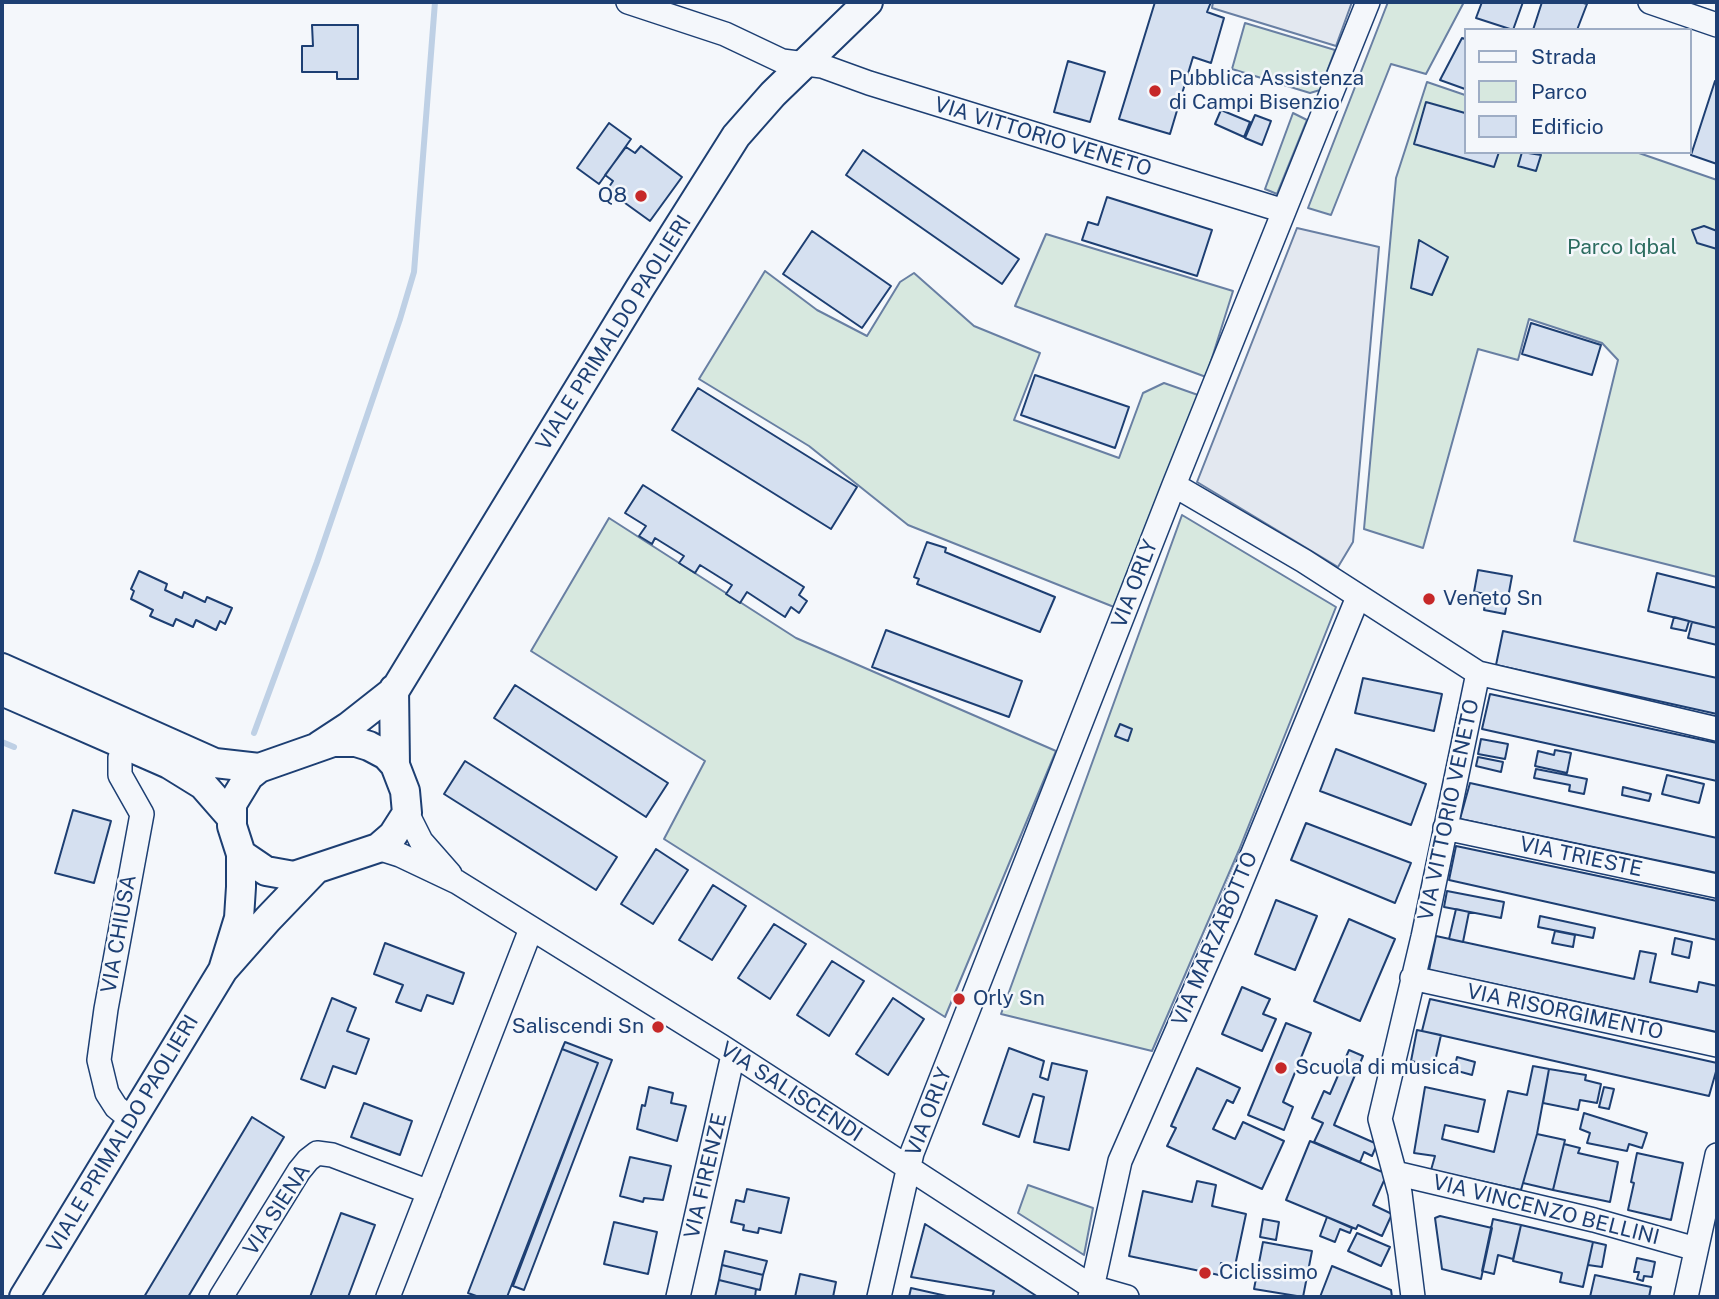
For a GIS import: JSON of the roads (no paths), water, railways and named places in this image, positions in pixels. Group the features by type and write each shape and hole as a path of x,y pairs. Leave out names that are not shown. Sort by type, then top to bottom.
{"main road":[{"name":"VIALE PRIMALDO PAOLIERI","path":"319,746 348,727 394,689 736,136 802,65 868,2"},
{"path":"2,668 215,763 259,768"},
{"path":"379,848 393,835 407,813 405,791 395,765 394,689"},
{"path":"2,691 169,764 203,785 231,817"},
{"name":"VIALE PRIMALDO PAOLIERI","path":"223,970 239,918 241,854 234,836 232,804 249,776 259,768 333,742 356,742 378,750 395,765"},
{"name":"VIALE PRIMALDO PAOLIERI","path":"241,854 253,864 272,873 294,876 379,848"},
{"name":"VIALE PRIMALDO PAOLIERI","path":"24,1297 223,970 315,870"}],"street":[{"name":"VIA VITTORIO VENETO","path":"628,2 725,34 782,61 822,66 869,83 1284,211"},
{"name":"VIA ORLY","path":"879,1297 908,1168 1174,485 1368,2"},
{"path":"1650,2 1717,25"},
{"name":"VIA VITTORIO VENETO","path":"1174,485 1304,561 1478,673 1380,1119 1395,1173 1413,1297"},
{"name":"VIA MARZABOTTO","path":"1091,1292 1120,1161 1228,914 1358,597"},
{"path":"1478,673 1717,729"},
{"name":"VIA CHIUSA","path":"125,744 119,765 120,775 142,814 99,1060 107,1093 116,1107 132,1120"},
{"name":"VIA SALISCENDI","path":"407,813 421,841 457,882"},
{"name":"VIA TRIESTE","path":"1446,828 1717,886"},
{"name":"VIA SALISCENDI","path":"379,848 457,882 908,1168 1091,1292 1126,1297"},
{"path":"388,1297 531,929"},
{"name":"VIA RISORGIMENTO","path":"1412,978 1717,1045"},
{"name":"VIA FIRENZE","path":"678,1297 733,1055"},
{"name":"VIA SIENA","path":"221,1297 299,1171 317,1153 332,1155 429,1192"},
{"path":"1686,1297 1717,1155"},
{"name":"VIA VINCENZO BELLINI","path":"1395,1173 1594,1220 1696,1249"}],"waterway":[{"path":"254,733 317,562 414,272 435,2"},
{"path":"2,742 14,747"}],"place":[{"name":"Pubblica Assistenza di Campi Bisenzio","path":"1155,91"},
{"name":"Q8","path":"641,196"},
{"name":"Veneto Sn","path":"1429,599"},
{"name":"Orly Sn","path":"959,999"},
{"name":"Saliscendi Sn","path":"658,1027"},
{"name":"Scuola di musica","path":"1281,1068"},
{"name":"Ciclissimo","path":"1205,1273"}],"park label":[{"name":"Parco Iqbal","path":"1622,248"}]}
